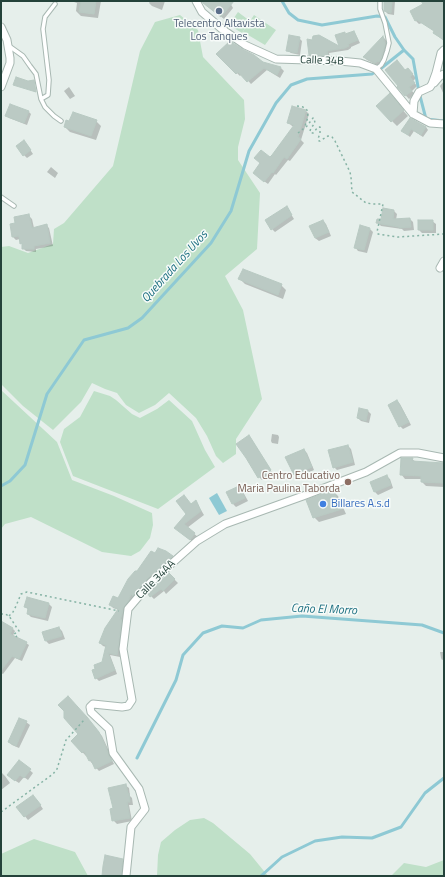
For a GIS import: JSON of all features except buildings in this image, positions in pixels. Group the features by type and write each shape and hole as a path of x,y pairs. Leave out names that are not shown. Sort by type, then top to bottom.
{"street":[{"name":"Calle 34B","path":"196,1 202,12 245,45 276,59 360,63 377,71"},
{"path":"1,27 9,46 10,63 1,87"},
{"path":"432,84 441,53 444,50"},
{"path":"377,71 413,114 430,124 444,124"},
{"path":"413,114 414,101 419,92 430,87 440,76 444,74"},
{"path":"440,268 444,261"},
{"name":"Calle 34AA","path":"91,712 90,708 93,704 122,707 128,706 132,700 123,649 128,609 151,582 197,541 225,524 366,472 400,453 418,453 444,458"},
{"path":"91,712 109,729 113,753 139,789 145,808 131,827 126,876"}],"lane":[{"path":"377,71 384,60 389,43 380,9 380,1"},
{"path":"41,99 48,95 49,80 43,28 45,17 55,4"},
{"path":"9,46 23,56 36,74 41,99 45,107 54,116 62,121"},
{"path":"1,197 14,206"}],"path":[{"path":"297,106 307,110 308,117 305,126"},
{"path":"298,133 314,118 315,123 311,128 311,133 320,127 319,141 328,136 332,137 350,172 352,192 366,203 383,204 377,232 378,234 398,237 444,234"},
{"path":"9,616 13,612 21,593 27,592 64,601 128,613"},
{"path":"43,600 44,595"},
{"path":"1,614 9,616 19,631 14,634 17,637"},
{"path":"1,812 53,774 57,769 66,740 91,712"}],"green space":[{"path":"238,12 250,21 254,15 276,30 265,45 243,32 247,25 242,33 229,25"},
{"path":"180,15 198,30 203,57 244,100 245,119 238,147 238,160 260,193 257,249 225,276 243,310 262,399 236,439 236,454 223,463 216,456 207,436 196,418 169,393 155,405 139,413 126,405 117,393 92,383 81,402 53,430 23,406 1,384 1,247 9,246 28,253 53,244 54,229 64,223 113,166 140,51 155,22"},
{"path":"1,390 57,442 72,480 114,496 152,513 153,525 150,538 140,551 131,556 102,552 31,517 5,524 1,529"},
{"path":"94,391 110,396 132,414 140,418 157,409 169,400 192,421 205,450 215,467 158,509 73,476 60,442 64,429 80,417"},
{"path":"204,818 213,823 250,854 268,876 157,876 158,855 161,842 190,820"},
{"path":"34,839 75,852 88,876 1,876 1,854"},
{"path":"444,860 444,876 391,876 404,863 426,867"}],"water":[{"path":"217,493 227,511 219,515 209,498"}],"waterway":[{"path":"282,1 289,13 298,20 322,25 377,16 385,17 395,37 404,50 413,59 426,119 444,121"},
{"name":"Quebrada Los Uvos","path":"1,486 10,481 25,465 47,394 84,340 128,328 142,318 211,243 231,211 249,151 276,103 291,85 307,79 372,74 404,50"},
{"name":"Caño El Morro","path":"137,758 176,680 183,655 203,633 222,626 243,628 261,620 302,616 422,625 444,633"},
{"path":"261,876 282,857 315,841 342,837 372,838 401,827 425,793 444,778"}],"place":[{"name":"Telecentro Altavista Los Tanques","path":"219,11"},
{"name":"Centro Educativo Maria Paulina Taborda","path":"348,482"},
{"name":"Billares A.s.d","path":"323,504"}]}
